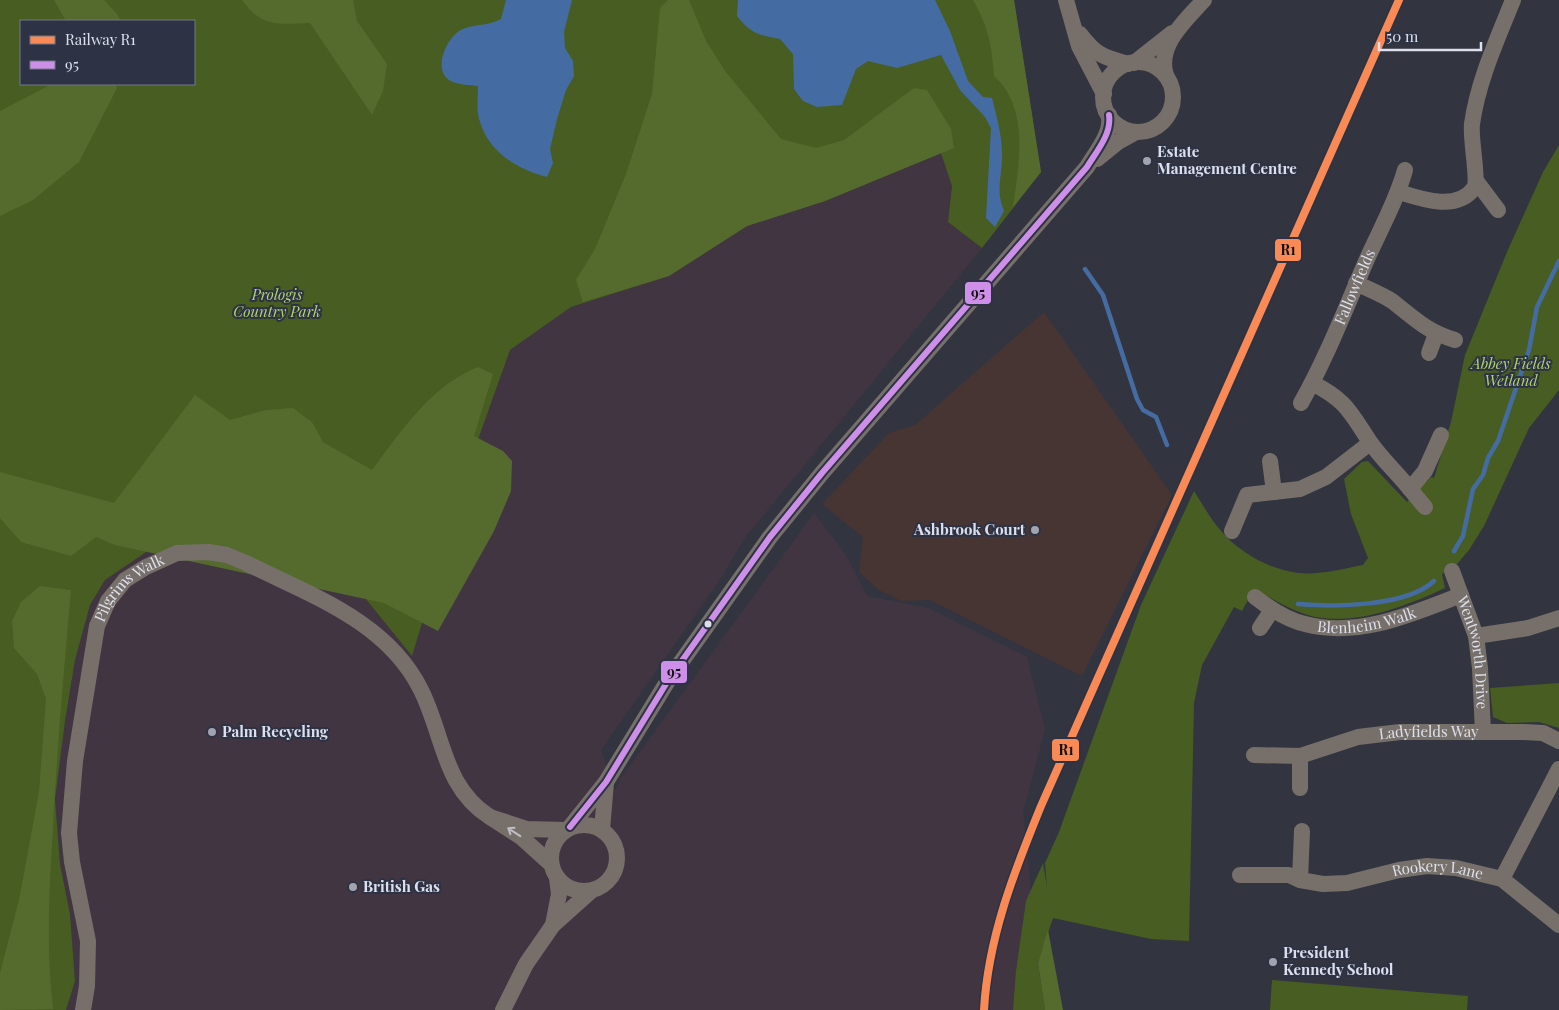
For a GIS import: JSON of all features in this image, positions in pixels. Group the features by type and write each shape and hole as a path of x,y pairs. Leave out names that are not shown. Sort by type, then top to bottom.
{"street":[{"path":"1066,0 1079,46 1104,94"},
{"path":"1136,132 1122,128 1109,115 1104,103 1104,94 1110,77 1182,24 1204,0"},
{"path":"1498,210 1477,182 1472,144 1475,111 1490,57 1513,0"},
{"path":"1087,167 1118,142 1136,132 1155,128 1166,119 1173,96 1163,63 1165,51 1182,24"},
{"path":"1073,25 1093,50 1103,57 1131,63 1148,64 1166,75"},
{"path":"553,925 558,894 552,847 606,782 669,679 770,536 822,473 1087,167 1104,140 1109,125 1109,115"},
{"name":"Fallowfields","path":"1300,403 1312,383 1399,192 1405,170"},
{"path":"1399,192 1426,200 1447,202 1460,198 1473,190 1477,182"},
{"path":"1356,283 1391,301 1405,314 1436,334 1455,340"},
{"path":"1430,353 1436,334"},
{"path":"1312,383 1341,400 1354,416 1370,443 1425,507"},
{"path":"1410,489 1425,471 1441,434"},
{"path":"1232,531 1247,495 1300,489 1326,476 1370,443"},
{"path":"1270,461 1274,492"},
{"name":"Pilgrims Walk","path":"82,1010 87,986 88,941 72,862 69,833 75,761 97,626 108,601 125,580 146,567 177,553 208,552 227,555 365,624 391,647 421,689 459,789 473,806 521,837 554,871"},
{"name":"Wentworth Drive","path":"1453,573 1476,636 1480,668 1483,732"},
{"name":"Blenheim Walk","path":"1255,597 1272,610 1305,624 1346,628 1396,620 1461,595"},
{"path":"1260,628 1272,610"},
{"path":"1476,636 1528,628 1559,618"},
{"name":"Ladyfields Way","path":"1254,755 1300,756 1358,737 1400,732 1543,733 1559,741"},
{"path":"1300,756 1300,788"},
{"path":"1502,879 1559,769"},
{"path":"602,830 606,782"},
{"name":"Pilgrims Walk","path":"490,817 527,829 568,829"},
{"path":"502,1010 526,964 553,925 591,890 606,883 616,867 616,851 612,841 602,830 589,825 568,829"},
{"path":"1300,880 1302,831"},
{"name":"Rookery Lane","path":"1240,875 1288,875 1300,880 1323,884 1347,883 1399,870 1427,866 1456,868 1502,879 1559,925"},
{"path":"554,871 575,890 591,890"}],"shaded area":[{"path":"942,153 952,186 948,222 982,248 744,539 721,578 601,750 615,791 621,778 814,513 846,555 867,596 928,608 1027,657 1045,729 1023,812 1038,963 1045,1010 66,1010 75,981 70,914 60,864 55,799 75,660 90,605 105,580 152,548 365,598 412,655 475,448 510,350 571,307 669,276 747,226 825,201"},
{"path":"1044,312 1172,495 1082,676 930,600 901,601 879,590 859,572 863,537 822,504 889,433 915,425"}],"green space":[{"name":"Prologis Country Park","path":"0,0 1014,0 1041,172 982,248 948,222 952,186 941,153 825,201 747,226 669,276 571,307 510,350 475,448 412,656 365,598 152,548 105,580 90,605 75,660 55,799 60,864 70,914 75,981 66,1010 0,1010"},
{"path":"54,0 104,0 120,20 65,20"},
{"path":"242,0 353,0 357,21 387,64 383,91 372,115 310,23 280,24 264,20 249,9"},
{"path":"668,0 689,0 706,41 725,71 781,139 816,148 844,140 914,88 927,90 951,129 954,148 825,201 747,226 669,276 583,302 576,280 595,249 626,174 652,94 660,8"},
{"path":"973,0 1014,0 1041,172 1013,207 1019,155 1017,120 1013,104 1005,89 994,76 988,36"},
{"path":"50,85 116,85 117,88 79,162 33,200 0,216 0,111"},
{"name":"Abbey Fields Wetland","path":"1559,145 1559,390 1529,428 1484,526 1469,550 1457,564 1442,574 1445,588 1416,601 1370,615 1338,619 1304,614 1254,589 1242,611 1234,607 1202,665 1194,703 1189,941 1151,939 1053,918 1038,963 1045,1010 1013,1010 1016,971 1026,901 1043,863 1047,887 1045,863 1059,832 1141,605 1194,491 1214,522 1229,540 1267,564 1298,573 1331,571 1363,565 1368,558 1351,514 1344,479 1362,462 1368,461 1407,502 1431,477 1434,478 1451,422 1465,355 1507,252 1543,172"},
{"path":"478,367 493,374 474,436 503,451 512,461 511,491 494,531 438,631 384,603 115,545 96,537 71,556 21,542 0,518 0,472 114,503 195,395 230,420 266,410 293,408 312,422 323,442 372,470 406,425 432,397 461,375"},
{"path":"40,586 71,590 50,874 49,941 53,1009 0,1010 0,973 19,900 39,792 46,699 37,674 14,648 12,621 21,602"},
{"path":"1559,683 1559,728 1539,722 1507,723 1493,717 1490,688"},
{"path":"1048,930 1063,1010 1045,1010 1038,963"},
{"path":"1272,980 1468,996 1467,1010 1270,1010"}],"water":[{"path":"506,0 572,0 564,32 565,48 573,61 574,76 566,90 557,119 550,149 553,163 547,177 526,170 498,151 484,133 480,122 478,86 451,81 442,70 444,54 452,38 463,29 501,19"},
{"path":"738,0 935,0 950,31 968,81 983,97 992,98 1002,144 1000,198 1004,211 995,227 986,218 991,128 985,117 960,90 941,55 897,68 868,61 856,69 842,105 817,107 803,101 794,89 793,54 780,39 761,35 747,27 737,16"}],"waterway":[{"path":"1454,551 1463,536 1473,489 1483,475 1488,458 1498,441 1529,350 1537,307 1559,261"},
{"path":"1085,269 1103,295 1137,399 1143,410 1156,417 1167,445"},
{"path":"1298,604 1349,605 1388,600 1422,590 1434,581"}],"rail line":[{"name":"R1","path":"984,1010 986,983 997,931 1012,881 1041,806 1399,0"}],"transit line":[{"name":"95","path":"570,827 606,782 669,679 770,537 822,473 1087,167 1106,136 1109,115"}],"place":[{"name":"Estate Management Centre","path":"1147,161"},
{"name":"Ashbrook Court","path":"1035,530"},
{"name":"Palm Recycling","path":"212,732"},
{"name":"British Gas","path":"353,887"},
{"name":"President Kennedy School","path":"1273,962"}]}
